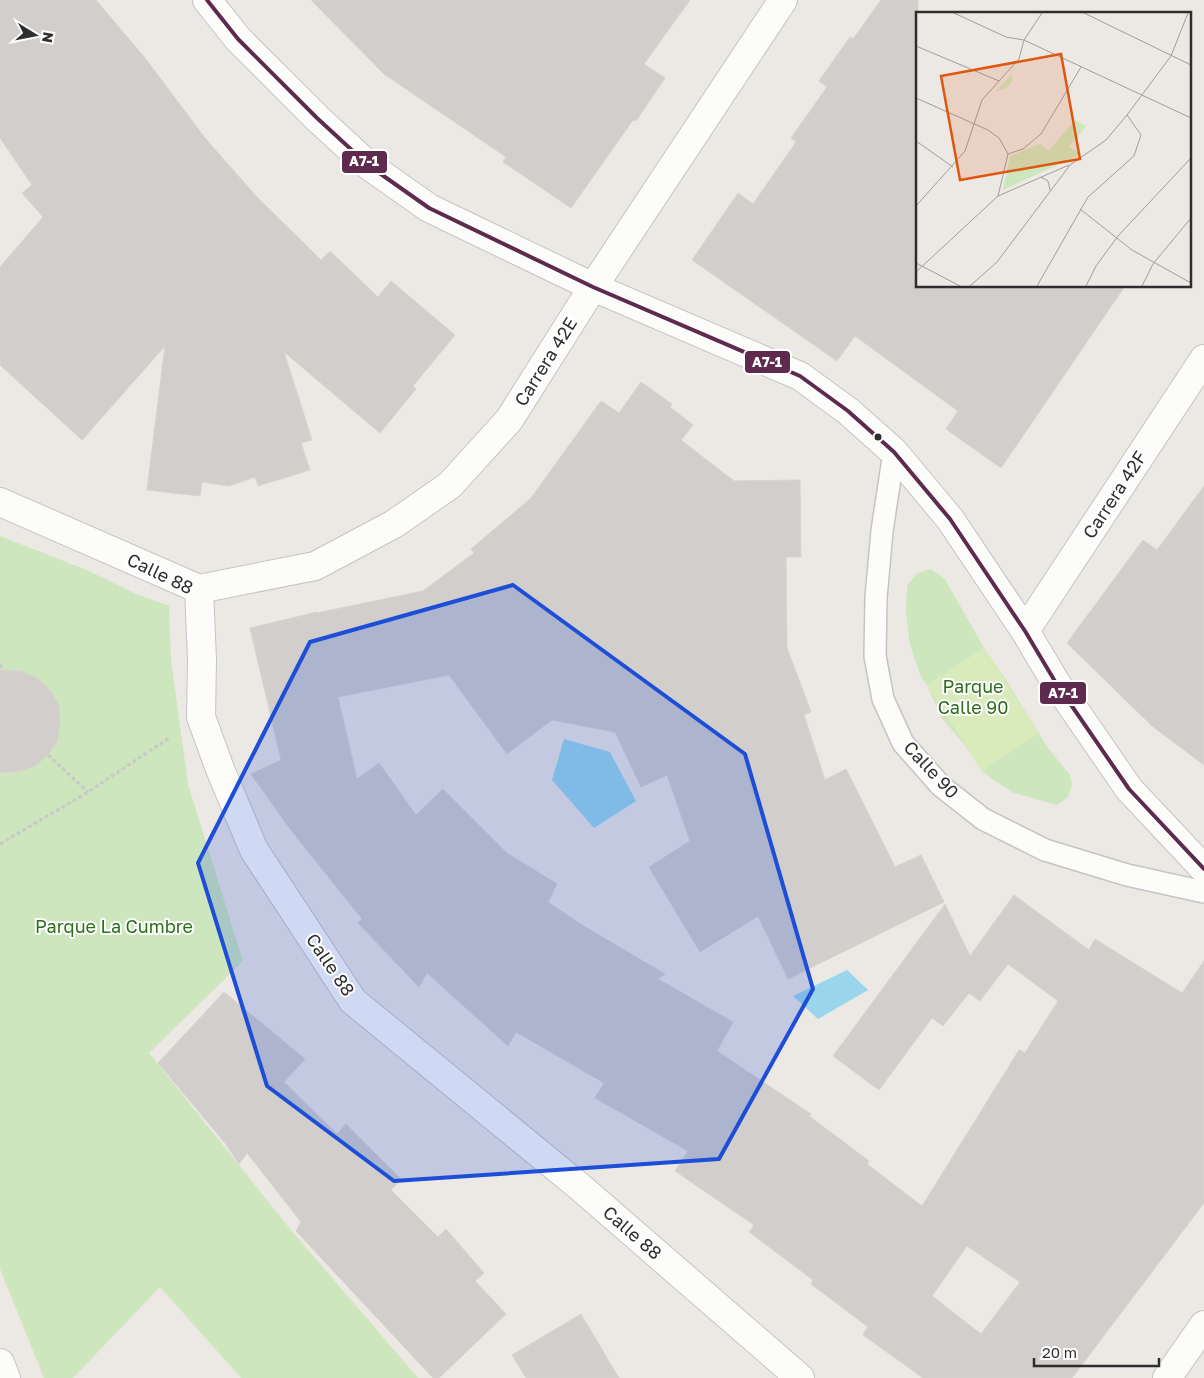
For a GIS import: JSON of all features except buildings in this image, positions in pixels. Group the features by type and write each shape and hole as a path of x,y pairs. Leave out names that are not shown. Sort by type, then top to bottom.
{"street":[{"path":"207,0 238,39 317,118 368,165 429,208 593,287 800,376 848,411 894,452 950,519 1025,632 1056,683 1130,789 1204,869"},
{"name":"Carrera 42E","path":"199,589 314,566 394,524 450,485 509,420 593,287 783,0"},
{"name":"Carrera 42F","path":"1025,632 1204,359"},
{"name":"Calle 88","path":"0,502 199,589 202,660 201,717 220,768 254,850 353,1001 580,1187 800,1378"},
{"path":"1167,1378 1204,1325"},
{"path":"0,1363 6,1378"}],"lane":[{"name":"Calle 90","path":"894,452 882,531 876,598 875,656 883,699 903,742 941,786 983,820 1045,850 1127,875 1204,892"}],"path":[{"path":"0,664 3,670"},
{"path":"0,844 88,792 201,717"},
{"path":"48,755 88,792"}],"highlighted area":[{"path":"513,585 745,754 813,989 719,1159 394,1181 267,1086 198,863 310,642"}],"green space":[{"name":"Parque La Cumbre","path":"0,536 89,571 136,594 169,606 171,660 188,784 243,961 149,1053 291,1230 418,1378 241,1378 160,1287 73,1378 44,1378 0,1269"},
{"name":"Parque Calle 90","path":"931,569 945,579 984,648 1048,748 1070,775 1072,785 1068,797 1057,805 1014,793 992,779 982,771 967,748 941,717 927,685 921,677 910,645 906,612 907,586 917,573"},
{"path":"984,648 1039,733 982,771 927,685"}],"water":[{"path":"564,739 610,752 636,801 594,828 552,780"},
{"path":"847,970 868,990 818,1019 793,996"}],"transit line":[{"name":"A7-1","path":"207,0 238,39 317,118 368,165 429,208 593,287 800,376 848,411 894,452 950,519 1025,631 1056,683 1129,789 1204,869"}]}
